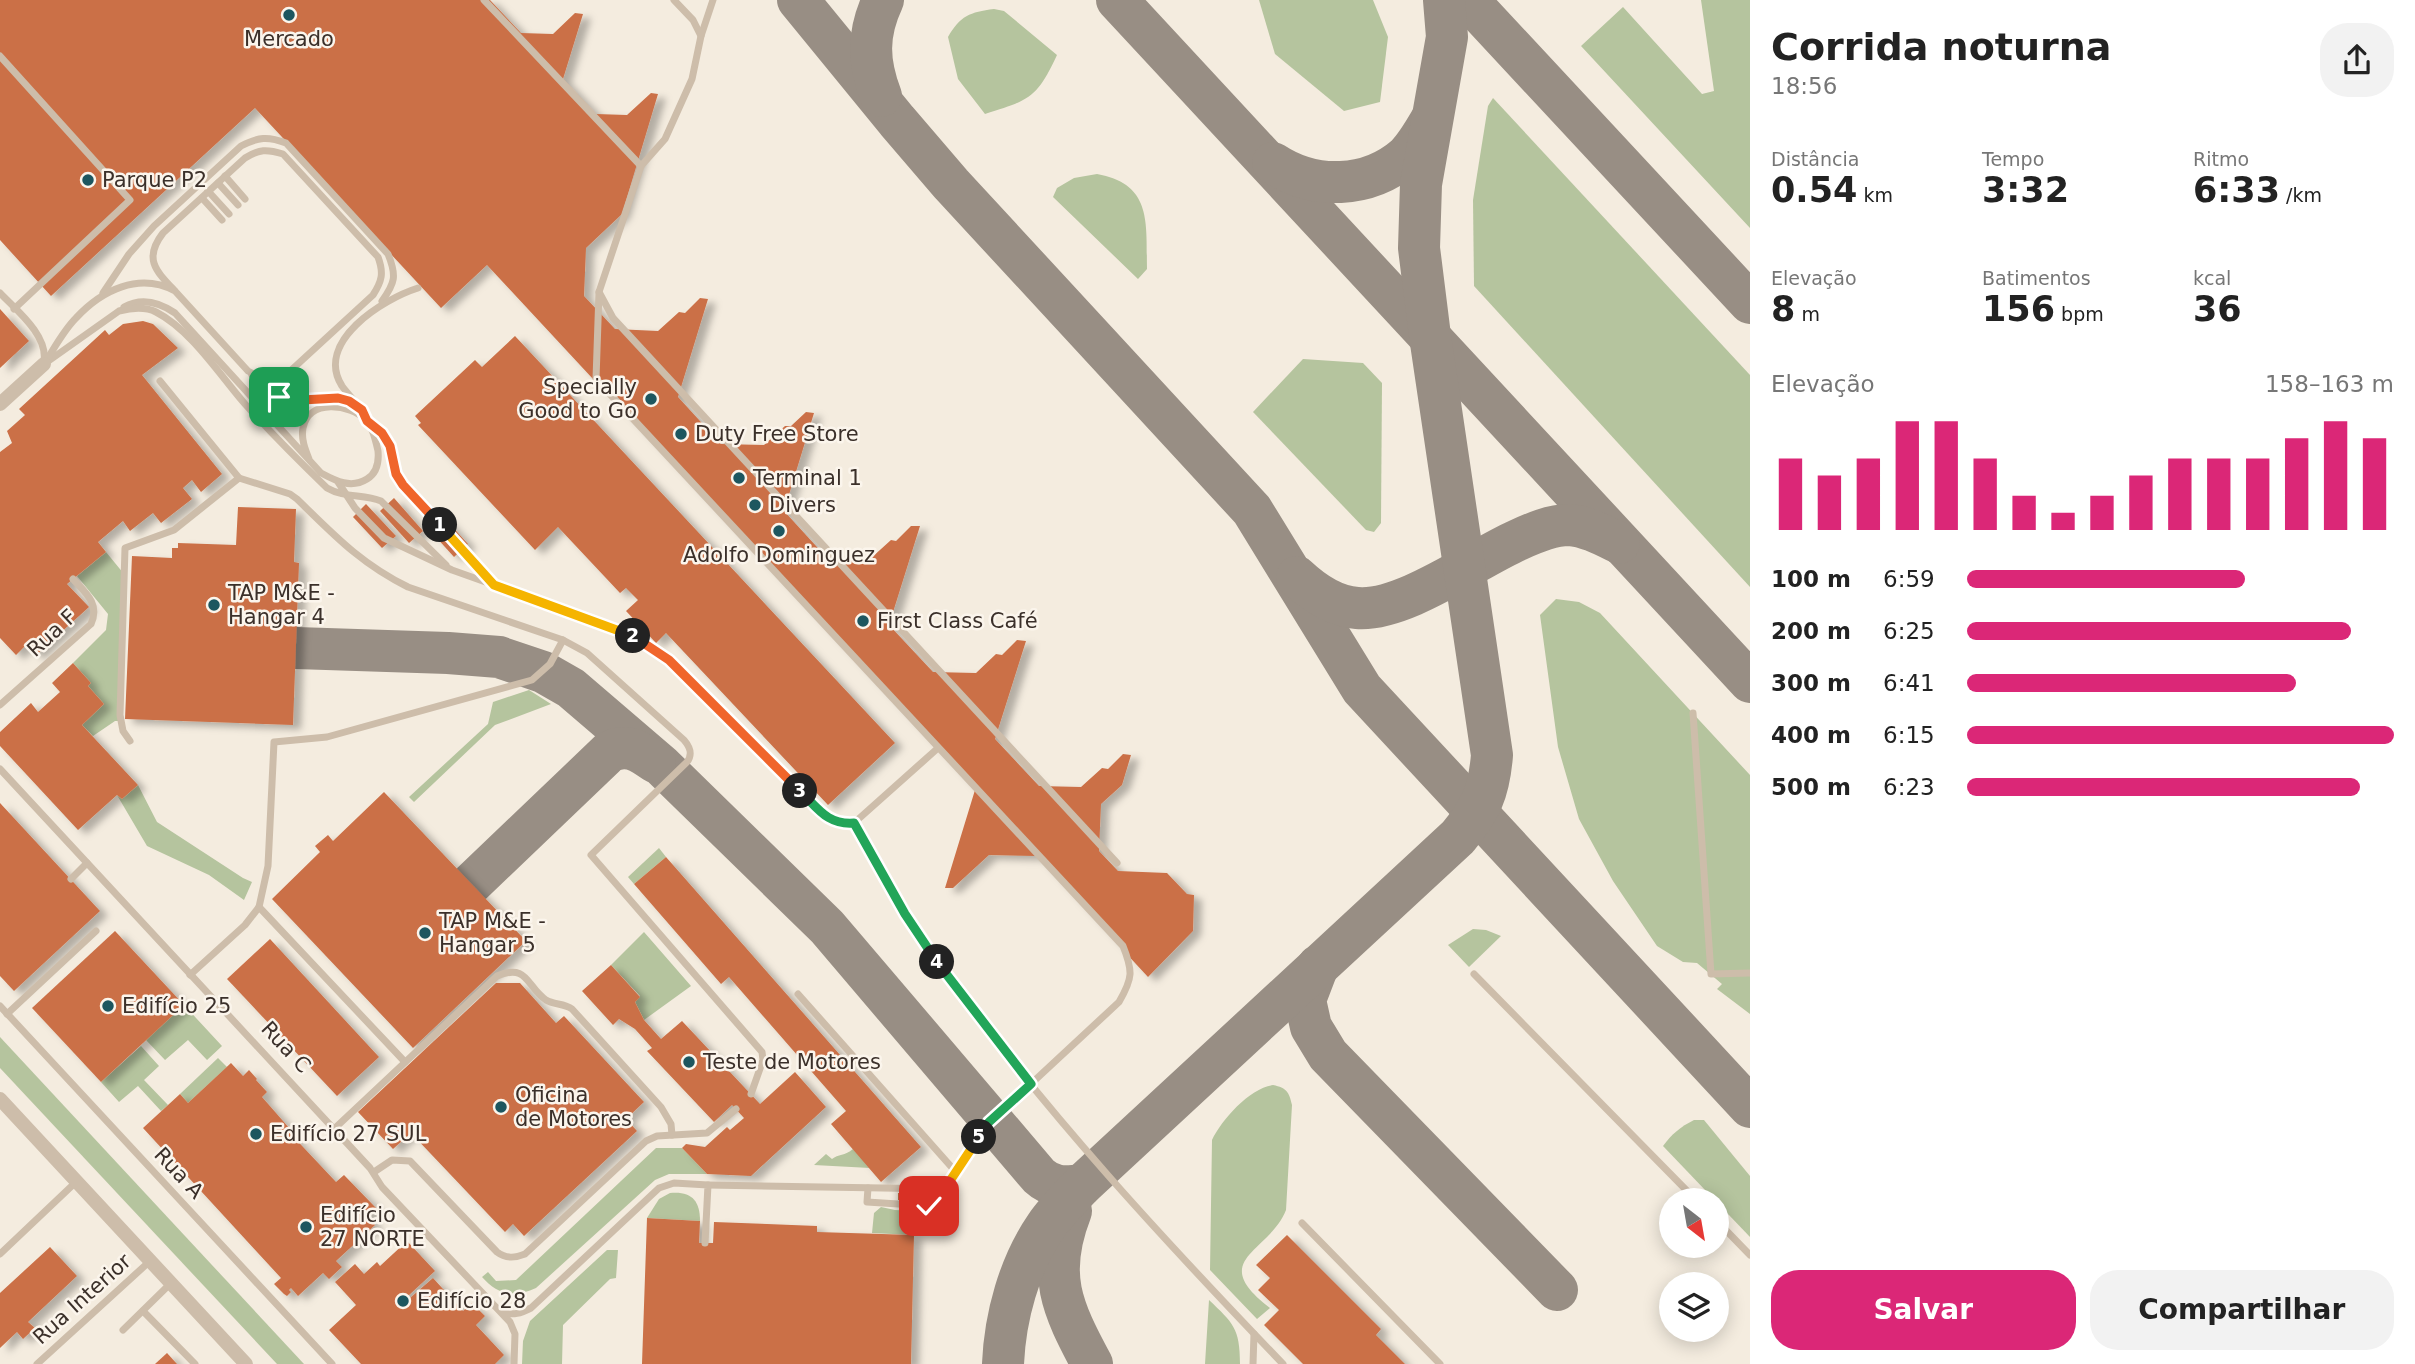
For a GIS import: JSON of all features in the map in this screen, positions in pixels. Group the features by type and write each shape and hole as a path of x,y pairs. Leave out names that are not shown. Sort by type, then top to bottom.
{"street":[{"path":"0,404 44,364"},
{"path":"0,1099 246,1364"}],"lane":[{"path":"484,0 641,166"},
{"path":"674,0 693,20 701,36"},
{"path":"713,0 701,36 692,79 665,139 641,166 598,292 596,379 1123,946 1131,966 1130,983 1119,1002 989,1122 936,1202 929,1206 867,1202 868,1188"},
{"path":"0,57 130,200 14,309"},
{"path":"44,364 74,319 101,295 129,254 154,226 241,146 255,139 271,137 286,143 388,254 394,268 393,285 380,305"},
{"path":"248,371 268,380 287,374 373,295 382,282 382,268 378,257 283,154 270,149 256,150 208,191 156,243 154,266 175,291 248,371 262,386 279,397 302,400 338,398 349,401 362,410"},
{"path":"225,176 245,199"},
{"path":"218,183 238,205"},
{"path":"208,191 229,214"},
{"path":"202,198 222,220"},
{"path":"101,295 121,286 148,282 162,284 175,291"},
{"path":"44,364 132,303 141,301 163,304 175,313 321,473 338,482 354,484 365,481 372,475 377,466 377,445 362,410 342,385 336,371 335,358 339,345 380,305 418,288"},
{"path":"598,292 612,318 1117,863"},
{"path":"0,293 39,338 45,355 44,364"},
{"path":"119,311 142,308 153,310 168,319 197,347 310,473 327,488 345,495 367,495 381,501 452,570"},
{"path":"160,381 239,478 297,499 357,556 408,587 563,640 587,653 684,740 691,754 687,762 591,855 762,1052 763,1060 751,1094"},
{"path":"309,459 303,442 303,426 319,408 344,408 367,421 382,433 390,446 396,474 403,485 494,585"},
{"path":"130,741 123,731 120,715 125,548 174,530 239,478"},
{"path":"338,482 345,495 384,538 452,570 640,638 669,660 827,817 839,824 854,823 938,748"},
{"name":"Rua F","path":"0,705 91,624 95,615 94,605 73,579"},
{"path":"190,975 239,931 259,907 268,866 274,743 327,737 532,680 550,664 563,640"},
{"path":"1693,713 1711,974 1750,973"},
{"name":"Rua C","path":"0,769 374,1172 382,1187 499,1311 513,1327 515,1334"},
{"path":"854,823 905,914 947,976 1031,1084 1076,1140 1283,1364"},
{"path":"71,879 87,863"},
{"path":"259,907 405,1062"},
{"path":"7,1013 96,931"},
{"path":"334,1129 497,975 509,971 524,974 545,999 565,1004 572,1009 661,1107 671,1124 672,1135"},
{"path":"1474,974 1684,1188"},
{"path":"798,994 955,1171"},
{"name":"Rua A","path":"0,1006 332,1364"},
{"path":"374,1172 393,1160 410,1161 497,1252 506,1257 518,1257 525,1254 646,1141 672,1135 707,1133 736,1109"},
{"path":"0,1254 77,1181"},
{"path":"514,1364 515,1334 520,1318 659,1188 674,1183 943,1189"},
{"path":"705,1244 708,1185"},
{"path":"1302,1223 1440,1364"},
{"path":"1729,1233 1750,1255"},
{"name":"Rua Interior","path":"37,1364 150,1261"},
{"path":"123,1330 172,1283"},
{"path":"499,1311 509,1314 531,1308"},
{"path":"143,1311 195,1364"},
{"path":"1253,1364 1254,1334"}],"green space":[{"path":"1259,0 1373,0 1388,37 1380,102 1344,111 1275,54"},
{"path":"1701,0 1750,0 1750,228 1581,46 1623,7 1702,94 1714,91"},
{"path":"994,9 1004,11 1057,55 1044,80 1030,95 1022,101 985,114 958,79 948,37 967,16"},
{"path":"1493,98 1750,375 1750,587 1474,286 1473,200 1488,106"},
{"path":"1097,174 1115,179 1128,187 1143,208 1147,269 1138,279 1053,197 1057,188 1074,178"},
{"path":"1303,359 1363,363 1382,383 1381,523 1374,532 1366,530 1253,412"},
{"path":"106,552 124,574 120,721 115,721 93,736 82,725 104,704 88,686 91,683 73,663 106,630 108,614 77,576"},
{"path":"1556,599 1579,602 1600,613 1750,775 1750,1014 1717,989 1722,984 1697,963 1683,962 1657,946 1613,881 1579,819 1558,747 1540,615"},
{"path":"529,690 551,704 495,725 414,802 409,797 488,724 493,702"},
{"path":"138,785 157,822 252,882 244,900 209,875 147,846 117,795 122,799"},
{"path":"659,848 666,857 634,884 628,877"},
{"path":"1473,929 1486,930 1501,936 1469,967 1448,945"},
{"path":"644,932 691,986 644,1020 635,1002 640,996 611,965"},
{"path":"184,1005 222,1046 207,1060 188,1040 165,1060 146,1040"},
{"path":"0,1037 304,1364 277,1364 0,1068"},
{"path":"141,1046 159,1066 144,1080 168,1105 161,1111 138,1086 119,1102 101,1082"},
{"path":"218,1058 227,1067 188,1103 180,1094"},
{"path":"1273,1085 1287,1091 1292,1105 1286,1210 1278,1225 1242,1267 1243,1278 1270,1308 1257,1319 1210,1270 1212,1140 1223,1123 1246,1098 1264,1087"},
{"path":"1694,1120 1704,1120 1750,1176 1750,1237 1729,1215 1729,1188 1703,1188 1663,1146"},
{"path":"656,1148 682,1148 707,1174 669,1174 655,1180 536,1288 521,1293 507,1293 494,1288 482,1277 488,1272 496,1281 516,1280"},
{"path":"853,1149 870,1168 814,1165 826,1154 832,1159"},
{"path":"670,1193 693,1198 698,1207 700,1221 647,1218 659,1199"},
{"path":"881,1207 916,1211 914,1235 872,1233 874,1213"},
{"path":"607,1250 618,1250 616,1278 610,1279 563,1325 562,1364 522,1364 523,1341 530,1321"},
{"path":"1209,1300 1237,1334 1240,1364 1205,1364"}],"building":[{"name":"Terminal 1","path":"0,0 490,0 521,33 553,34 575,13 583,14 563,79 596,114 627,115 651,93 658,94 622,214 586,248 584,296 615,329 658,331 679,312 685,313 700,298 708,299 678,397 721,444 764,445 806,412 814,413 784,511 827,558 870,559 891,540 896,541 911,526 920,526 889,625 933,672 976,673 996,654 1002,655 1017,640 1026,641 995,739 1039,786 1081,787 1102,768 1108,769 1123,754 1131,755 1122,785 1101,804 1099,851 1118,871 1167,873 1187,894 1194,895 1193,931 1148,977 1036,856 989,855 953,888 945,888 975,790 487,265 441,308 255,108 51,296 0,240"},
{"path":"0,309 29,341 0,368"},
{"path":"143,321 153,324 178,348 142,375 222,474 201,492 192,480 183,488 192,499 161,523 153,513 130,531 123,521 98,542 106,552 67,584 89,607 36,655 26,645 16,655 0,638 0,452 12,443 7,431 25,415 19,409 105,330 109,335 123,324"},
{"path":"515,336 895,743 828,805 666,633 656,643 626,611 638,600 626,588 620,593 558,527 535,550 418,425 421,423 415,416 475,360 482,367"},
{"path":"394,498 423,531 409,543 380,511"},
{"path":"366,504 396,536 382,548 353,517"},
{"name":"TAP M&E - Hangar 4","path":"238,507 296,509 294,562 299,563 293,725 125,719 132,556 172,558 172,548 178,548 178,543 236,545"},
{"path":"439,512 468,544 454,557 425,525"},
{"path":"73,663 91,683 88,686 104,704 82,725 138,785 122,799 117,795 78,830 0,746 0,732 31,703 38,712 60,692 52,683"},
{"name":"TAP M&E - Hangar 5","path":"384,792 526,941 413,1048 272,899 320,852 315,846 328,835 333,841"},
{"path":"0,803 100,911 14,991 0,976"},
{"path":"666,857 921,1147 881,1182 831,1124 846,1111 729,977 721,984 634,884"},
{"name":"Edifício 25","path":"115,931 184,1005 101,1082 32,1008"},
{"path":"270,939 379,1057 337,1096 227,979"},
{"name":"Teste de Motores","path":"611,965 640,997 635,1002 644,1020 661,1039 682,1021 760,1104 795,1072 826,1107 751,1176 707,1174 682,1148 686,1144 705,1147 727,1127 730,1130 744,1118 732,1105 714,1122 647,1051 652,1048 635,1029 619,1019 613,1025 582,991"},
{"name":"Oficina de Motores","path":"496,983 520,983 556,1023 564,1016 644,1102 626,1119 637,1131 524,1236 513,1224 505,1232 411,1133 393,1149 358,1112"},
{"path":"231,1063 243,1076 249,1070 257,1079 267,1092 262,1097 290,1129 288,1131 336,1182 344,1175 376,1208 367,1216 375,1225 336,1261 342,1267 329,1279 323,1273 298,1296 291,1288 287,1296 274,1284 281,1278 143,1128 180,1094 188,1103"},
{"path":"898,1193 929,1194 928,1203 898,1200"},
{"path":"647,1218 700,1221 699,1243 713,1243 714,1222 817,1226 817,1232 914,1235 911,1364 642,1364"},
{"path":"1287,1235 1381,1329 1376,1335 1405,1364 1303,1364 1264,1325 1279,1310 1258,1290 1270,1278 1256,1265"},
{"name":"Edifício 28","path":"407,1241 435,1271 408,1296 410,1298 433,1278 463,1311 472,1303 485,1316 476,1325 504,1355 495,1364 361,1364 329,1330 356,1305 335,1282 355,1264 364,1274 377,1262 380,1266"},
{"path":"50,1247 77,1276 28,1322 35,1328 23,1339 17,1332 0,1348 0,1293"},
{"path":"167,1353 177,1364 155,1364"}],"taxiway":[{"path":"798,0 951,184 1252,510 1362,689 1750,1107"},
{"path":"881,96 871,48 874,25 883,0"},
{"path":"1117,0 1750,682"},
{"path":"1003,1364 1010,1310 1021,1274 1036,1241 1054,1215 1082,1185 1458,837 1473,818 1486,790 1492,755 1419,248 1421,184 1447,37 1444,0"},
{"path":"1468,0 1750,303"},
{"path":"1273,163 1306,178 1341,182 1358,180 1375,175 1406,156 1431,120"},
{"path":"1297,577 1332,601 1357,608 1375,607 1417,593 1501,549 1549,528 1575,526 1594,531 1619,543"},
{"path":"296,648 499,657 543,672 571,688 662,766 827,927 1039,1176 1059,1186 1082,1185"},
{"path":"472,883 609,752 627,748 655,762"},
{"path":"1318,966 1305,1000 1311,1027 1328,1055 1557,1290"},
{"path":"1071,1211 1060,1254 1061,1290 1073,1325 1092,1364"}],"place":[{"name":"Mercado","path":"289,15"},
{"name":"Parque P2","path":"88,180"},
{"name":"Specially Good to Go","path":"651,399"},
{"name":"Duty Free Store","path":"681,434"},
{"name":"Terminal 1","path":"739,478"},
{"name":"Divers","path":"755,505"},
{"name":"Adolfo Dominguez","path":"779,531"},
{"name":"TAP M&E - Hangar 4","path":"214,605"},
{"name":"First Class Café","path":"863,621"},
{"name":"TAP M&E - Hangar 5","path":"425,933"},
{"name":"Edifício 25","path":"108,1006"},
{"name":"Teste de Motores","path":"689,1062"},
{"name":"Oficina de Motores","path":"501,1107"},
{"name":"Edifício 27 SUL","path":"256,1134"},
{"name":"Edifício 27 NORTE","path":"306,1227"},
{"name":"Edifício 28","path":"403,1301"}],"route":[{"path":"279,397 302,400 338,398 349,401 362,410 367,421 382,433 390,446 396,474 403,485 494,585 640,638 669,660 827,817 839,824 854,823 905,914 947,976 1031,1084 989,1122 936,1202 929,1206"}]}
